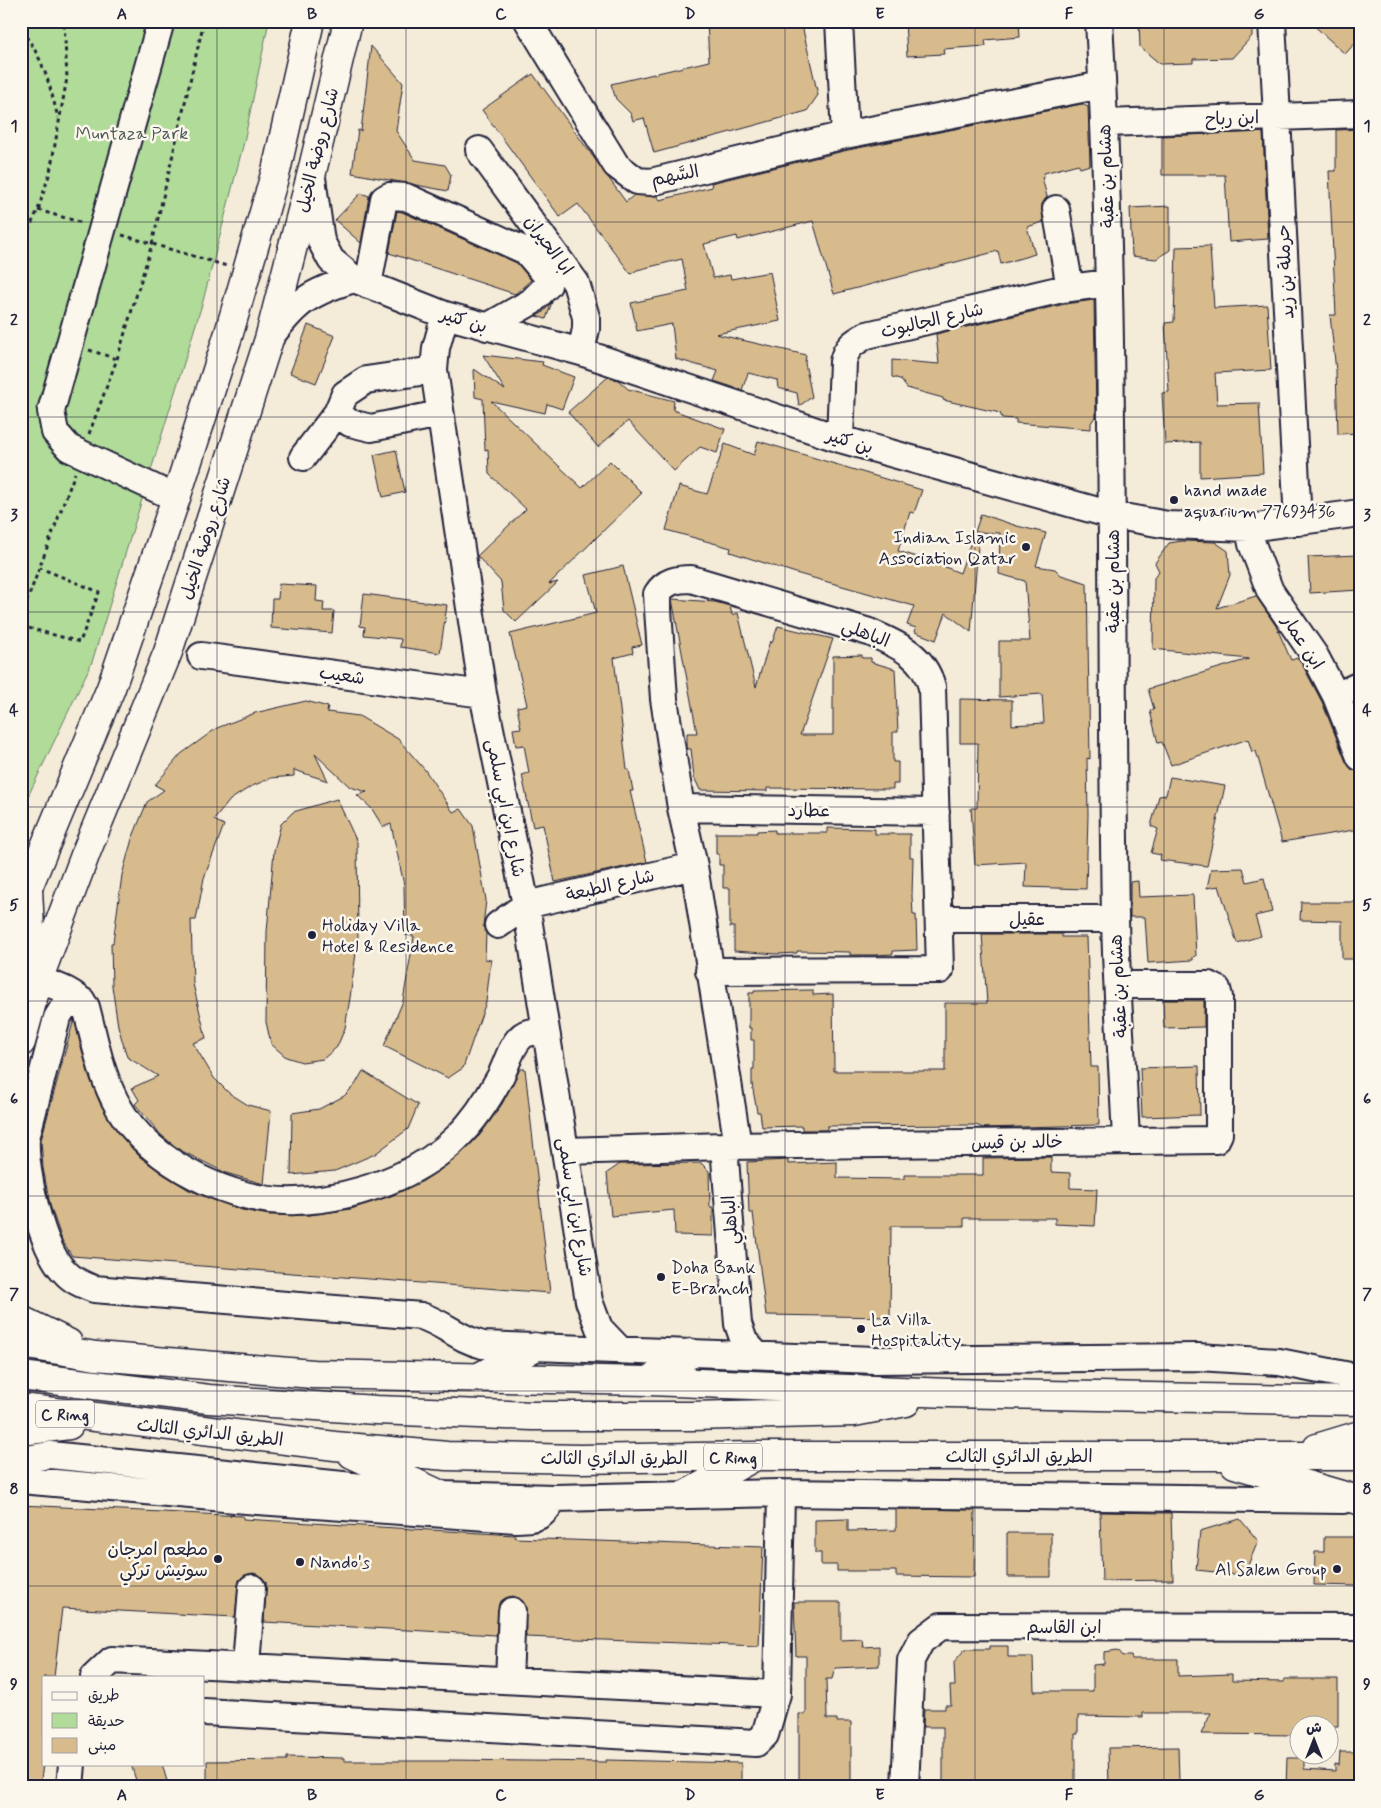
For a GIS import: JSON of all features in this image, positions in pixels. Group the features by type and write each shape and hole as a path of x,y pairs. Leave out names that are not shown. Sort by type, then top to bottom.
{"main road":[{"name":"شارع روضة الخيل","path":"24,896 111,688 176,498 276,171 310,21"},
{"name":"شارع روضة الخيل","path":"21,1042 30,973 87,850 168,652 269,339 312,176 348,21"},
{"path":"24,896 30,929 30,973"},
{"path":"21,1320 96,1356"},
{"path":"21,1344 96,1356 313,1374 477,1379 649,1381 949,1394 1360,1401"},
{"path":"477,1379 547,1347"},
{"path":"649,1381 691,1353"},
{"path":"21,1376 209,1399 376,1410 532,1416 691,1416 854,1412 949,1394"},
{"name":"الطريق الدائري الثالث","path":"21,1408 335,1446 447,1456 580,1459 755,1456 1360,1456"},
{"path":"21,1431 108,1420"},
{"path":"1294,1456 1360,1435"},
{"path":"335,1446 441,1495"},
{"path":"688,1494 755,1456"},
{"path":"1205,1456 1359,1500"}],"street":[{"path":"161,21 51,411 52,422 61,441 82,454 176,498"},
{"name":"السَّهم","path":"528,21 616,165 638,181 659,180 845,135 1102,84"},
{"path":"840,21 845,135"},
{"name":"هشام بن عقبة","path":"1099,21 1105,123 1109,283 1115,920 1126,1140"},
{"name":"حرملة بن زيد","path":"1272,21 1298,522"},
{"name":"ابن رباح","path":"1105,123 1360,114"},
{"name":"ابا الحيران","path":"479,150 576,283 586,318 586,335 581,352"},
{"name":"بن كثير","path":"312,176 321,240 331,260 361,282 445,315 581,352 840,439 1112,515 1168,525 1249,528 1360,513"},
{"path":"269,339 297,304 325,287 361,282 384,200 389,196 406,197 526,251 548,277 548,285 531,302 487,327"},
{"path":"1056,209 1070,288"},
{"name":"شارع الجالبوت","path":"840,439 844,354 853,342 867,335 1070,288 1109,283"},
{"name":"شارع ابن ابي سلمى","path":"445,315 436,348 434,370 484,694 526,905 589,1301 599,1328 620,1349"},
{"path":"303,457 337,413 346,394 366,380 434,370"},
{"path":"337,413 350,423 371,428 440,414"},
{"name":"ابن عمار","path":"1249,528 1252,544 1270,591 1315,656 1336,696 1360,757"},
{"name":"الباهلي","path":"709,971 940,970 932,687 928,672 922,662 897,645 869,632 691,579 678,579 667,584 657,594 664,699 681,808 694,866 731,1146 738,1324 744,1341 757,1356"},
{"name":"شعيب","path":"201,656 484,694"},
{"path":"1336,696 1360,685"},
{"name":"عطارد","path":"681,808 936,812"},
{"name":"شارع الطبعة","path":"526,905 694,866"},
{"path":"498,925 526,905"},
{"name":"عقيل","path":"939,919 1115,920"},
{"path":"30,973 71,993 82,1001 117,1088 119,1109 137,1133 159,1154 184,1170 218,1186 255,1196 294,1202 321,1199 373,1187 398,1177 444,1152 483,1105 520,1038 531,1032 547,1036"},
{"name":"خالد بن قيس","path":"566,1151 731,1146 1126,1140 1212,1141 1218,1137 1219,997 1217,989 1210,985 1119,986"},
{"path":"82,1001 65,1005 57,1018 26,1138 25,1153 29,1183 54,1258 64,1272 78,1283 94,1289 421,1316 470,1342 483,1345 876,1360 1198,1357 1300,1364 1360,1378"},
{"name":"شارع ابن ابي سلمى","path":"547,1347 576,1330 589,1301"},
{"name":"الباهلي","path":"723,1353 732,1340 738,1324"},
{"name":"الطريق الدائري الثالث","path":"21,1460 50,1455 441,1495 554,1498 781,1493 1359,1500"},
{"path":"21,1480 258,1501 516,1519 535,1518 545,1514 554,1498"},
{"path":"205,1712 756,1743 765,1735 777,1694 781,1493"},
{"path":"246,1665 252,1588"},
{"path":"509,1679 512,1611"},
{"name":"ابن القاسم","path":"905,1787 911,1660 921,1641 941,1626 1360,1628"},
{"path":"95,1676 112,1660 246,1665 777,1694"},
{"path":"70,1787 72,1766"}],"path":[{"path":"21,245 38,210 50,172 58,119 67,78 64,21"},
{"path":"21,617 117,359 152,244 204,21"},
{"path":"21,30 34,45 48,76 58,119"},
{"path":"38,210 246,272"},
{"path":"70,343 117,359"},
{"path":"21,626 80,642 99,592 40,568"}],"green space":[{"name":"Muntaza Park","path":"21,21 269,21 244,142 203,301 92,662 21,811"}],"building":[{"path":"707,21 801,21 818,95 807,111 654,153 644,118 633,121 631,114 616,99 611,84 709,61"},
{"path":"905,21 1019,21 1020,37 985,40 986,46 943,49 944,54 907,56"},
{"path":"1139,21 1252,21 1252,36 1232,58 1193,59 1193,63 1160,64 1140,47"},
{"path":"1309,21 1360,21 1360,38 1345,54"},
{"path":"371,46 403,83 396,131 415,160 445,165 451,175 448,191 352,173 358,130 361,131"},
{"path":"533,74 626,202 634,195 657,196 660,200 712,187 711,183 848,150 1082,104 1088,107 1090,165 1080,168 1078,164 1044,173 1045,177 1042,177 1047,197 1042,204 1043,222 1027,227 1035,254 1001,264 998,251 834,294 813,221 738,240 737,236 704,244 713,278 730,275 731,279 770,272 780,321 716,334 806,355 805,363 812,397 799,406 797,393 778,388 777,380 748,373 742,390 714,381 718,371 676,359 672,324 637,331 631,303 688,291 682,259 637,270 631,274 578,204 560,217 482,110"},
{"path":"1360,129 1360,433 1338,434 1336,371 1330,315 1336,315 1329,171 1336,171 1336,130"},
{"path":"1263,132 1268,239 1229,242 1225,175 1162,175 1162,136"},
{"path":"361,193 369,196 361,243 335,220"},
{"path":"1170,206 1170,250 1156,259 1132,256 1130,208"},
{"path":"397,211 517,263 531,280 515,294 389,253"},
{"path":"1210,246 1214,308 1267,305 1271,370 1215,373 1217,404 1259,403 1263,473 1200,477 1200,442 1165,444 1162,393 1169,392 1165,323 1174,322 1176,247"},
{"path":"1094,300 1096,415 1091,423 1091,429 1016,423 1016,419 1002,418 1000,413 943,400 943,398 907,388 900,379 892,377 892,360 939,364 936,334 1065,304"},
{"path":"552,302 546,319 536,316 542,313"},
{"path":"308,325 335,336 316,383 290,373"},
{"path":"483,355 543,362 542,365 574,377 562,409 547,404 545,413 491,401 582,488 610,461 642,493 549,584 558,582 516,622 504,610 501,582 477,556 526,509 489,474 488,449 485,450 483,399 475,397 474,369 505,390"},
{"path":"608,377 618,380 628,389 674,401 673,410 725,429 717,453 700,447 674,471 628,421 598,447 568,412"},
{"path":"758,441 922,490 914,513 910,512 898,551 960,573 974,533 979,534 971,632 946,613 936,640 915,632 916,628 907,625 914,606 799,574 730,552 731,548 666,530 679,486 707,494 725,444 754,455"},
{"path":"396,450 405,492 383,497 374,455"},
{"path":"981,514 1046,533 1036,566 1055,569 1061,575 1087,583 1090,759 1087,758 1086,889 1025,887 1026,862 975,865 971,808 977,808 978,743 960,743 960,699 1012,700 1012,725 1044,723 1042,694 999,697 999,641 1030,641 1025,581 999,574 1000,533 975,532"},
{"path":"1182,541 1215,542 1228,551 1230,575 1217,608 1256,596 1276,626 1291,660 1298,658 1302,664 1322,702 1346,762 1351,769 1360,772 1360,829 1282,842 1256,751 1252,752 1248,739 1171,765 1162,742 1158,743 1150,711 1154,709 1148,689 1249,659 1153,649 1154,578 1159,571 1155,563 1169,543"},
{"path":"1360,555 1360,590 1310,593 1308,557"},
{"path":"623,566 642,645 632,647 633,653 614,658 627,770 629,770 633,791 630,791 647,862 555,882 543,825 533,827 522,775 529,773 524,745 516,746 513,729 521,728 517,707 527,705 510,634 596,613 586,575"},
{"path":"279,584 317,586 316,601 324,602 323,611 334,611 332,633 271,628 272,599 278,599"},
{"path":"364,594 447,605 440,653 400,647 401,639 364,635 365,627 360,626"},
{"path":"672,599 715,602 730,606 732,615 738,613 756,687 770,641 772,643 778,626 833,639 800,735 833,735 833,656 862,655 862,658 871,658 871,662 895,669 898,732 893,732 893,762 898,762 898,784 893,784 893,789 767,788 767,791 700,790 694,777 691,749 687,749 687,733 697,733"},
{"path":"306,701 328,707 327,712 359,716 398,739 425,770 453,812 461,809 473,826 486,900 483,926 486,933 485,959 491,960 486,1002 463,1068 448,1078 384,1046 403,1001 414,936 405,935 404,885 391,824 383,827 372,809 357,795 367,792 350,787 315,754 328,781 294,770 294,776 271,778 250,787 230,800 214,820 224,825 204,878 196,920 191,920 193,984 206,1038 193,1043 214,1078 229,1093 248,1105 271,1111 264,1184 226,1173 180,1150 161,1135 135,1104 139,1100 132,1088 158,1076 127,1057 118,1026 112,986 111,943 113,943 122,875 132,839 147,802 164,790 155,785 181,754 217,728 255,713"},
{"path":"1170,777 1225,786 1207,866 1160,860 1161,855 1151,853 1158,829 1151,826 1159,796 1166,795"},
{"name":"Holiday Villa Hotel & Residence","path":"337,799 357,842 358,938 345,1028 337,1047 323,1059 302,1062 286,1057 271,1044 266,1022 267,932 274,851 281,824 293,812"},
{"path":"827,828 875,829 875,834 910,834 910,857 913,857 913,915 916,915 917,950 893,951 893,954 874,955 850,955 850,952 797,951 797,953 777,954 734,951 734,927 730,927 730,888 723,888 723,865 719,865 719,854 716,854 716,833 757,833 757,831 775,830 775,833 827,833"},
{"path":"1243,868 1247,882 1264,878 1272,912 1255,916 1261,936 1237,943 1219,886 1207,888 1211,869"},
{"path":"1138,881 1139,897 1193,895 1196,956 1193,957 1193,960 1148,963 1145,917 1130,917 1130,882"},
{"path":"1301,902 1360,902 1360,959 1342,959 1342,921 1300,920"},
{"path":"982,934 1062,934 1062,937 1087,937 1091,1067 1098,1067 1099,1125 983,1128 976,1125 827,1126 827,1130 802,1130 802,1126 762,1127 752,1084 754,1040 751,1040 751,1028 749,1028 749,993 754,993 754,991 813,990 813,995 833,994 834,1071 945,1071 945,1003 987,1003"},
{"path":"1163,1000 1204,1000 1204,1027 1164,1028"},
{"path":"74,1019 89,1076 100,1103 121,1136 140,1157 189,1190 242,1210 269,1215 310,1215 351,1209 391,1196 423,1181 454,1160 480,1135 502,1104 520,1069 525,1069 550,1293 72,1256 62,1240 50,1205 43,1168 41,1140"},
{"path":"1199,1066 1200,1115 1142,1117 1140,1068"},
{"path":"363,1071 418,1105 408,1129 375,1154 335,1171 291,1175 292,1113 319,1109 344,1096 355,1085"},
{"path":"1051,1157 1051,1172 1070,1173 1070,1188 1097,1189 1095,1226 1055,1224 1055,1218 964,1218 964,1226 891,1226 890,1317 766,1315 753,1213 749,1213 747,1162 788,1160 788,1164 837,1162 837,1178 904,1179 904,1175 983,1175 983,1158"},
{"path":"701,1163 709,1171 710,1207 713,1207 713,1236 675,1235 674,1210 611,1216 607,1173 620,1164"},
{"path":"21,1505 243,1516 243,1519 515,1535 515,1538 763,1547 759,1646 526,1637 525,1605 520,1599 513,1596 499,1603 496,1635 264,1622 266,1582 260,1575 253,1573 245,1575 239,1580 235,1617 62,1608 54,1676 42,1676 43,1766 40,1787 21,1787"},
{"path":"896,1509 975,1510 974,1577 896,1576 896,1571 837,1571 837,1565 821,1565 821,1553 815,1553 815,1520 848,1519 848,1531 896,1530"},
{"path":"1100,1512 1171,1513 1173,1580 1102,1581"},
{"path":"1240,1519 1258,1541 1244,1575 1196,1570 1200,1531"},
{"path":"1007,1533 1051,1533 1051,1577 1007,1577"},
{"name":"Al Salem Group","path":"1324,1537 1360,1537 1360,1586 1314,1585 1315,1552 1324,1552"},
{"path":"794,1602 841,1602 841,1640 862,1639 863,1647 879,1646 879,1666 835,1668 832,1679 826,1679 827,1719 837,1719 837,1722 851,1722 851,1785 799,1784 799,1714 806,1714 806,1656 796,1656"},
{"path":"990,1646 1008,1646 1008,1657 1033,1657 1034,1691 1093,1691 1093,1665 1104,1664 1104,1652 1118,1650 1123,1656 1131,1656 1132,1659 1178,1659 1178,1676 1232,1674 1232,1681 1284,1682 1284,1679 1338,1679 1338,1716 1288,1716 1288,1735 1201,1734 1211,1713 1143,1713 1143,1717 1078,1716 1078,1734 1075,1734 1075,1786 943,1787 943,1727 923,1727 924,1709 945,1709 945,1705 951,1705 950,1686 955,1686 954,1662 965,1649 990,1649"},
{"path":"1178,1747 1179,1781 1158,1781 1158,1787 1109,1787 1108,1748"},
{"path":"1340,1752 1360,1752 1360,1787 1286,1787 1287,1758 1288,1766 1304,1766 1304,1769 1335,1771 1335,1766 1339,1765"},
{"path":"287,1757 344,1758 344,1761 606,1762 606,1760 741,1763 741,1787 210,1787 210,1780 207,1780 207,1761 287,1760"},
{"path":"132,1766 163,1766 167,1781 138,1787"}],"place":[{"name":"hand made aquarium 77693436","path":"1174,500"},
{"name":"Indian Islamic Association Qatar","path":"1026,547"},
{"name":"Holiday Villa Hotel & Residence","path":"312,935"},
{"name":"Doha Bank E-Branch","path":"661,1277"},
{"name":"La Villa Hospitality","path":"861,1329"},
{"name":"مطعم امرجان سوتيش تركي","path":"218,1559"},
{"name":"Nando's","path":"300,1562"},
{"name":"Al Salem Group","path":"1337,1569"}]}
